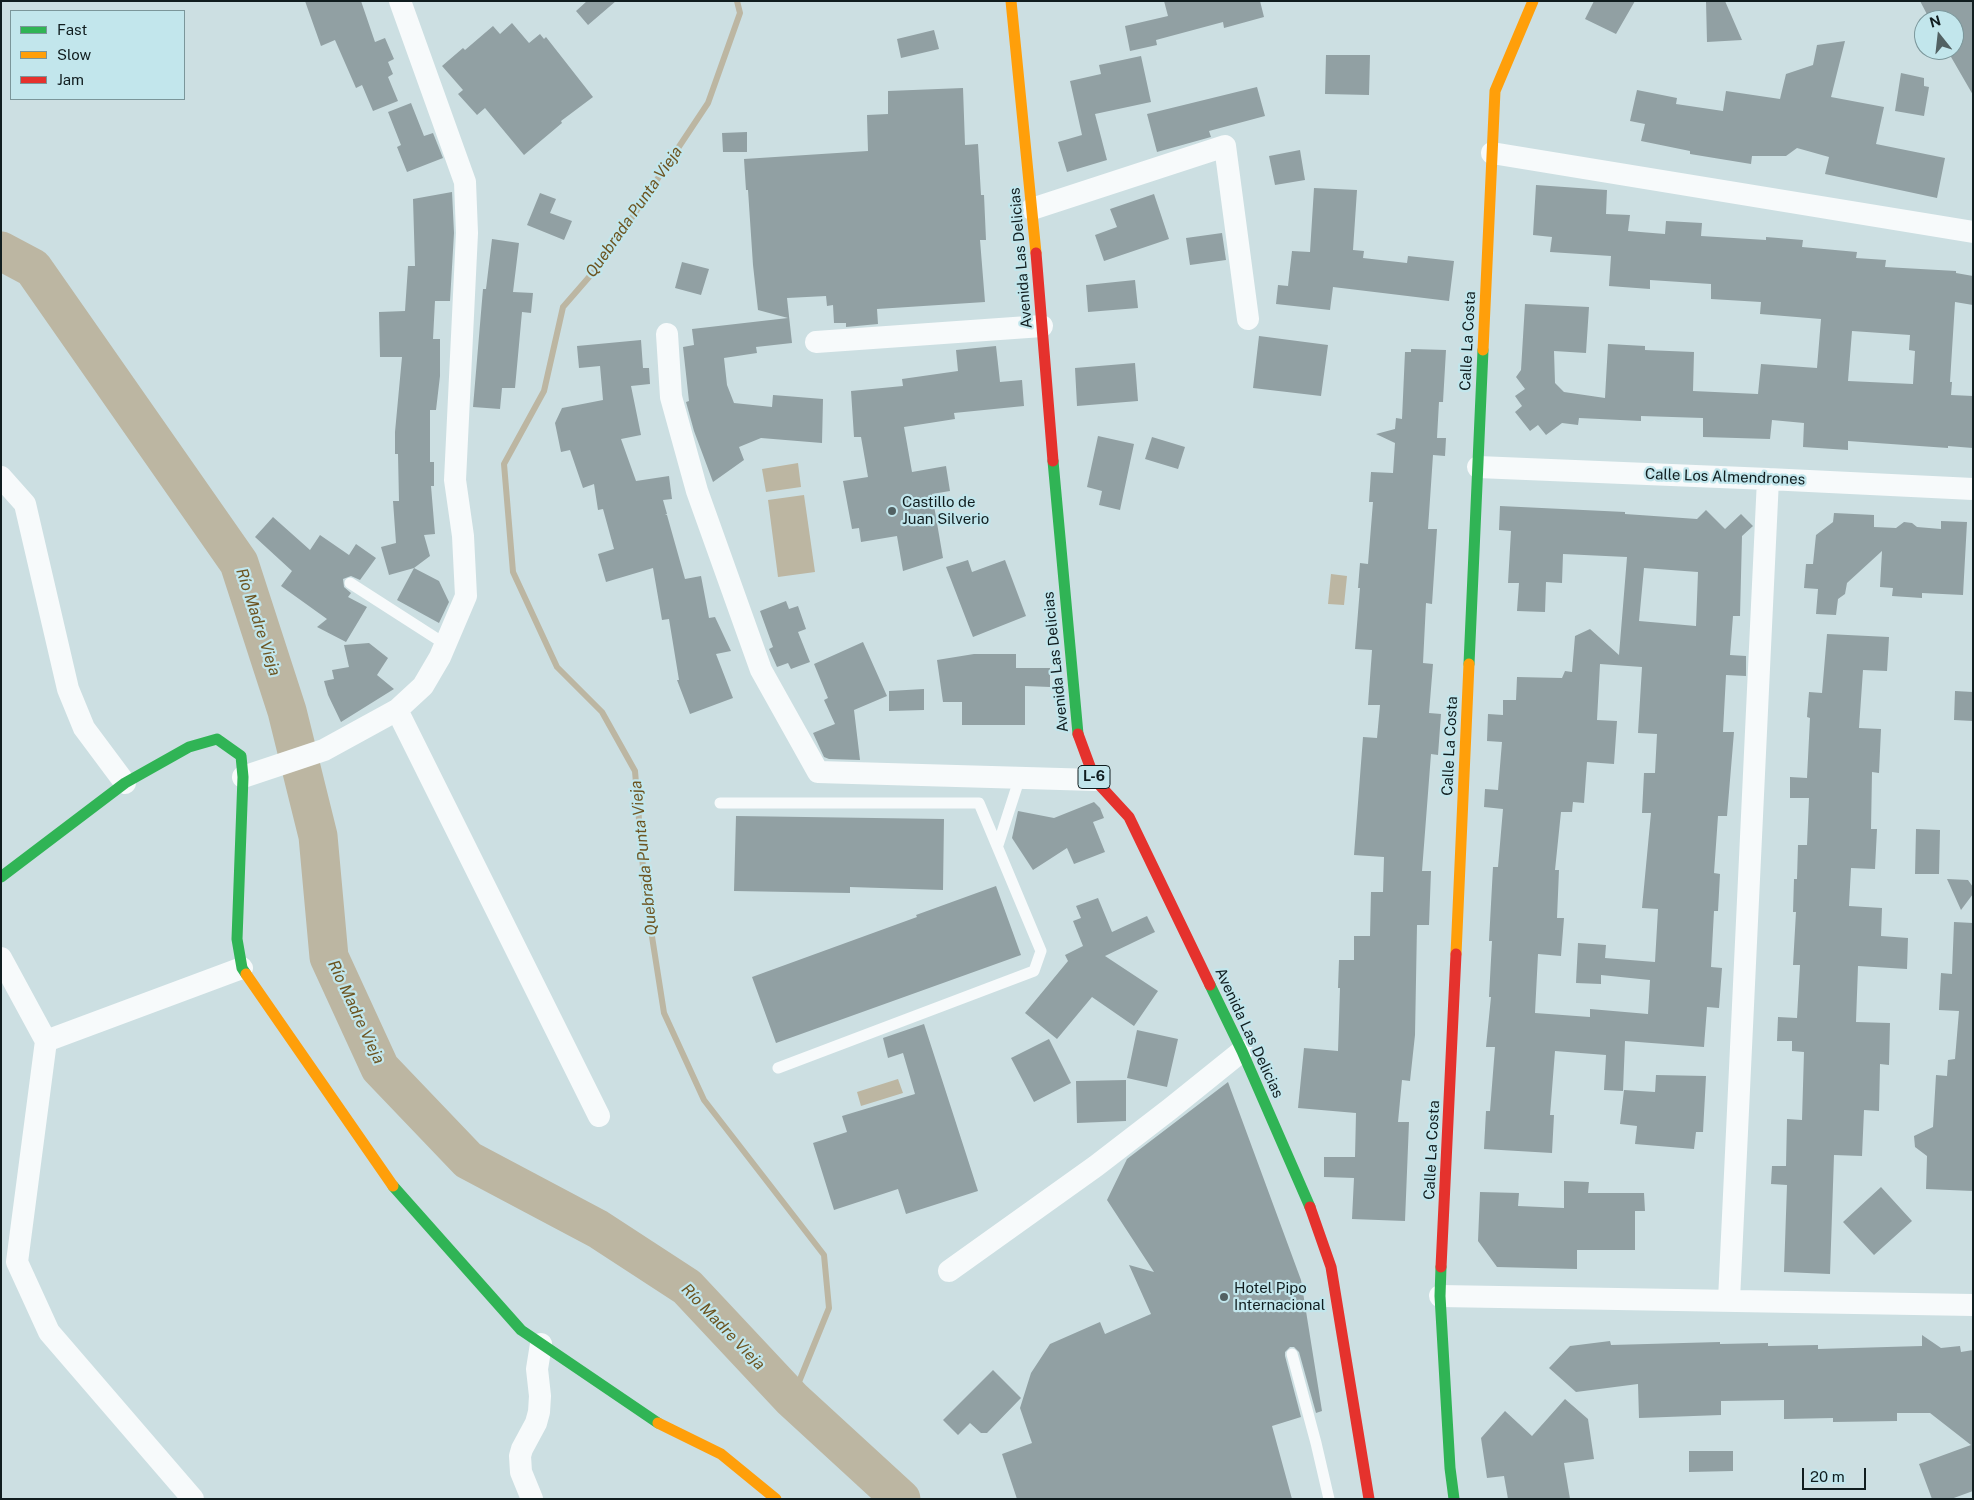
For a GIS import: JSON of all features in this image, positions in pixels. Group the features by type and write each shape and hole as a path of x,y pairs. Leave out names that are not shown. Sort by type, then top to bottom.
{"street":[{"path":"243,777 324,750 397,710 423,686 440,657 466,596 463,536 455,480 467,233 465,182 400,1"},
{"name":"Avenida Las Delicias","path":"1011,1 1032,209 1076,730 1095,780 1129,817 1242,1051 1316,1221 1331,1267 1369,1499"},
{"name":"Calle La Costa","path":"1454,1499 1450,1468 1440,1296 1495,91 1533,1"},
{"path":"1032,209 1225,146 1248,319"},
{"path":"1492,154 1973,232"},
{"path":"816,342 1042,326"},
{"path":"666,334 671,397 697,491 761,670 818,772 1095,780"},
{"name":"Calle Los Almendrones","path":"1478,467 1973,489"},
{"path":"1,477 25,504 68,688 84,728 125,783"},
{"path":"1730,1300 1768,479"},
{"path":"397,710 599,1116"},
{"path":"1,877 125,783 188,747 217,739 240,756 243,777 236,938 242,968 394,1187 521,1330 659,1424 721,1454 776,1499"},
{"path":"1,958 46,1040 17,1262 49,1332 193,1499"},
{"path":"46,1040 242,968"},
{"path":"949,1271 1096,1166 1242,1051"},
{"path":"1440,1296 1973,1304"},
{"path":"532,1499 521,1472 520,1456 536,1423 539,1412 540,1396 537,1369 541,1344"}],"lane":[{"path":"350,583 445,644"},
{"path":"998,845 1020,777"},
{"path":"720,803 980,803 1041,951 1034,971 778,1068"},
{"path":"1292,1354 1329,1499"}],"shaded area":[{"path":"798,463 801,487 766,492 762,469"},
{"path":"804,495 815,572 778,577 768,500"},
{"path":"1331,574 1347,576 1344,605 1328,604"},
{"path":"898,1079 903,1093 861,1106 857,1092"}],"building":[{"path":"305,1 361,1 375,42 385,38 394,59 388,62 393,74 388,77 398,101 373,111 362,85 356,88 335,40 321,46"},
{"path":"587,1 616,1 588,25 576,11"},
{"path":"1164,1 1260,1 1264,17 1224,28 1223,22 1156,40 1157,45 1130,51 1125,26 1168,16"},
{"path":"1594,1 1635,1 1616,34 1585,19"},
{"path":"1706,1 1725,1 1742,40 1707,42"},
{"path":"1920,1 1973,1 1973,95 1953,60 1964,60 1964,10 1925,10"},
{"path":"512,23 529,43 540,34 544,39 546,37 593,97 561,121 562,123 524,155 485,108 477,115 458,94 463,90 442,66 463,48 465,50 493,26 500,34"},
{"path":"934,30 939,49 901,58 897,39"},
{"path":"1845,41 1831,97 1884,107 1876,144 1945,158 1937,198 1825,174 1829,157 1797,148 1786,156 1752,156 1751,164 1690,154 1690,151 1641,141 1645,124 1630,121 1637,90 1677,98 1676,104 1723,111 1726,91 1780,99 1786,74 1813,65 1817,45"},
{"path":"1326,55 1370,55 1369,95 1325,94"},
{"path":"1141,56 1151,102 1095,114 1107,160 1067,172 1058,142 1082,135 1070,81 1101,74 1099,65"},
{"path":"1901,73 1924,78 1924,86 1929,87 1924,116 1895,111"},
{"path":"1257,87 1265,116 1209,131 1211,137 1157,152 1147,114"},
{"path":"963,88 965,145 978,144 981,195 984,195 986,240 980,240 985,302 877,309 878,324 846,327 846,323 834,323 833,305 827,306 826,296 787,298 792,343 756,347 757,353 724,358 727,385 734,403 772,407 773,395 823,399 822,443 761,438 739,447 744,460 713,482 694,431 686,402 689,401 683,347 694,345 692,329 788,318 758,310 744,159 868,151 867,115 888,114 888,91"},
{"path":"411,103 424,136 433,133 443,158 407,172 397,147 401,145 388,112"},
{"path":"747,132 747,152 723,152 722,133"},
{"path":"1300,150 1305,180 1275,185 1269,156"},
{"path":"1536,185 1607,190 1606,214 1630,215 1628,231 1665,234 1666,221 1702,223 1701,236 1766,240 1766,237 1803,240 1802,247 1857,252 1856,258 1886,260 1885,267 1956,271 1956,273 1973,276 1973,305 1955,302 1950,382 1952,382 1951,395 1973,396 1973,448 1848,441 1848,450 1803,447 1804,423 1772,420 1770,439 1703,437 1703,418 1641,416 1641,421 1579,418 1578,425 1562,423 1546,435 1538,425 1530,431 1515,412 1522,406 1515,396 1525,389 1516,377 1521,370 1525,304 1589,307 1586,353 1554,351 1555,383 1564,392 1605,398 1608,344 1645,346 1645,350 1694,352 1693,391 1758,394 1761,364 1817,368 1821,319 1760,314 1761,302 1711,299 1711,284 1650,280 1650,289 1609,286 1611,256 1550,252 1552,237 1533,235","holes":["1852,331 1910,335 1909,350 1915,351 1913,384 1848,381"]},
{"path":"1314,188 1357,190 1353,250 1364,251 1363,258 1407,263 1408,256 1454,261 1449,301 1333,287 1330,310 1276,304 1278,285 1288,286 1292,251 1310,252"},
{"path":"452,192 454,233 450,301 435,301 433,339 440,339 440,376 436,410 430,410 430,462 434,462 434,486 431,486 435,534 424,535 430,556 414,568 389,575 381,547 396,543 393,501 399,501 398,454 395,454 395,432 402,357 380,357 379,312 405,311 408,266 415,266 413,199"},
{"path":"540,193 556,199 550,213 572,221 564,240 527,225"},
{"path":"1154,194 1169,239 1104,261 1095,235 1117,227 1110,209"},
{"path":"1222,233 1226,260 1190,265 1186,238"},
{"path":"492,239 519,243 513,292 533,293 531,313 522,312 515,388 502,388 500,409 473,407 483,289 486,289"},
{"path":"682,262 709,269 701,295 675,288"},
{"path":"1135,280 1138,308 1088,312 1086,285"},
{"path":"1259,336 1328,345 1321,396 1253,388"},
{"path":"641,340 643,368 649,368 650,384 631,386 641,435 621,439 636,481 669,476 672,499 663,500 667,514 665,515 667,515 685,579 701,576 709,618 715,617 731,651 716,654 733,698 690,714 677,680 679,680 669,619 662,620 653,568 606,582 598,554 614,549 603,509 598,510 594,484 583,488 570,450 561,452 555,423 562,408 603,400 600,366 579,368 577,346"},
{"path":"996,346 1000,382 1022,380 1024,406 954,413 955,419 904,427 912,472 946,466 950,491 932,494 943,558 903,571 897,536 861,542 859,528 852,529 843,481 868,477 861,437 854,437 851,391 903,386 902,379 958,371 956,350"},
{"path":"1411,349 1446,350 1443,402 1439,402 1437,438 1446,438 1445,456 1433,455 1428,529 1437,529 1432,604 1426,603 1423,663 1433,664 1429,713 1441,714 1438,755 1431,754 1422,871 1431,871 1429,925 1417,925 1415,1035 1410,1081 1402,1080 1398,1122 1409,1122 1405,1221 1352,1219 1354,1178 1324,1177 1324,1157 1355,1157 1356,1113 1298,1108 1304,1048 1338,1051 1339,960 1354,960 1354,936 1370,936 1371,892 1383,892 1384,857 1354,855 1363,737 1377,738 1380,705 1368,705 1372,650 1355,649 1360,588 1358,588 1360,563 1368,564 1373,502 1369,502 1371,472 1393,473 1395,443 1376,434 1395,429 1396,418 1402,419 1405,352 1411,352"},
{"path":"1135,363 1138,401 1077,406 1075,368"},
{"path":"1098,436 1134,444 1120,510 1099,505 1102,491 1087,487"},
{"path":"1152,437 1185,447 1178,469 1145,459"},
{"path":"1500,506 1625,512 1625,514 1697,519 1706,510 1725,529 1741,514 1753,526 1742,536 1740,616 1733,616 1730,655 1746,656 1746,676 1726,675 1723,732 1734,732 1727,816 1718,816 1714,873 1720,874 1718,911 1714,911 1711,967 1722,968 1719,1008 1707,1007 1704,1047 1625,1041 1623,1091 1604,1090 1606,1055 1555,1051 1550,1115 1554,1115 1552,1153 1484,1149 1486,1111 1490,1111 1495,1047 1486,1047 1491,997 1489,997 1492,941 1489,941 1493,867 1498,867 1503,809 1484,807 1485,789 1498,790 1502,742 1487,741 1488,714 1503,715 1503,700 1516,700 1517,677 1562,678 1565,671 1572,672 1575,636 1590,629 1619,655 1627,557 1563,554 1562,583 1546,582 1545,612 1517,611 1519,583 1508,583 1511,531 1499,530","holes":["1644,568 1698,572 1696,626 1639,621","1600,664 1642,667 1638,733 1657,734 1655,773 1644,773 1642,813 1651,813 1642,908 1658,909 1655,962 1605,958 1606,945 1578,943 1576,983 1601,984 1601,975 1650,980 1648,1014 1590,1009 1590,1017 1535,1013 1538,954 1561,956 1564,918 1557,918 1559,870 1555,870 1561,812 1572,812 1573,802 1584,803 1587,762 1614,764 1617,721 1597,720"]},
{"path":"1834,513 1874,515 1874,527 1896,528 1904,522 1912,523 1917,527 1941,529 1941,521 1967,522 1963,595 1922,593 1922,598 1892,596 1893,588 1880,587 1882,551 1847,583 1845,594 1838,599 1836,615 1816,614 1818,589 1804,588 1806,564 1813,564 1816,535 1833,522"},
{"path":"273,517 310,550 320,535 349,555 356,544 376,558 360,580 351,576 343,579 344,587 351,593 348,597 367,607 346,642 317,627 327,619 281,586 292,571 255,537"},
{"path":"968,560 972,572 1005,560 1026,616 973,637 946,567"},
{"path":"414,568 439,581 449,602 439,623 397,600"},
{"path":"786,601 789,609 798,606 806,629 798,632 810,662 791,669 788,663 777,667 769,649 773,647 760,611"},
{"path":"1827,634 1889,637 1887,671 1863,670 1859,728 1881,729 1879,773 1872,772 1871,829 1877,829 1875,869 1851,868 1849,906 1882,908 1881,936 1908,938 1907,969 1858,966 1856,1022 1890,1023 1889,1065 1880,1064 1879,1111 1864,1110 1862,1156 1834,1155 1830,1274 1784,1272 1787,1185 1771,1184 1772,1166 1786,1166 1787,1119 1802,1120 1804,1052 1792,1051 1792,1041 1777,1041 1778,1017 1797,1018 1800,965 1793,965 1796,912 1793,912 1794,879 1797,879 1798,845 1807,845 1809,798 1790,798 1790,777 1807,778 1810,718 1807,717 1809,692 1822,693"},
{"path":"863,642 887,696 854,710 860,760 829,759 824,757 813,733 835,724 824,700 828,698 814,664"},
{"path":"369,643 388,658 377,675 394,689 341,722 328,695 324,681 334,679 332,670 349,667 344,645"},
{"path":"974,654 1016,654 1016,668 1050,668 1050,687 1025,686 1025,725 962,725 962,702 943,702 937,660"},
{"path":"924,689 924,710 889,711 889,691"},
{"path":"1955,691 1973,692 1973,721 1954,720"},
{"path":"1094,802 1100,808 1104,818 1093,822 1105,852 1074,864 1067,848 1033,870 1012,838 1018,811 1054,818"},
{"path":"736,816 944,819 943,890 850,887 850,893 734,891"},
{"path":"1916,829 1940,830 1939,874 1915,874"},
{"path":"1947,879 1968,880 1973,887 1973,894 1961,910"},
{"path":"996,886 1021,955 776,1043 752,977"},
{"path":"1098,898 1112,932 1147,916 1155,932 1105,956 1158,991 1134,1026 1092,997 1057,1039 1025,1013 1068,961 1065,955 1083,946 1073,921 1081,918 1076,906"},
{"path":"1954,922 1973,923 1973,1191 1926,1189 1927,1156 1915,1147 1914,1136 1933,1127 1936,1075 1947,1076 1948,1060 1955,1059 1959,1011 1939,1010 1941,973 1952,974"},
{"path":"924,1024 978,1191 906,1214 898,1189 834,1210 813,1143 847,1132 842,1116 915,1094 903,1053 888,1058 883,1038"},
{"path":"1137,1030 1178,1039 1167,1087 1127,1078"},
{"path":"1049,1039 1071,1083 1034,1102 1011,1058"},
{"path":"1656,1075 1706,1076 1703,1132 1696,1132 1694,1149 1635,1144 1637,1126 1620,1124 1624,1090 1655,1092"},
{"path":"1126,1080 1126,1121 1077,1123 1076,1081"},
{"name":"Hotel Pipo Internacional","path":"1228,1082 1301,1280 1322,1411 1316,1413 1299,1352 1294,1347 1290,1347 1285,1352 1285,1356 1301,1417 1272,1426 1292,1499 1017,1499 1002,1454 1032,1443 1020,1408 1031,1373 1050,1344 1100,1322 1105,1334 1151,1314 1129,1265 1154,1272 1107,1200 1127,1159"},
{"path":"1564,1181 1589,1182 1588,1193 1644,1193 1645,1211 1635,1211 1635,1250 1577,1250 1577,1269 1497,1267 1478,1241 1480,1192 1519,1193 1518,1206 1564,1208"},
{"path":"1881,1187 1912,1221 1874,1255 1843,1222"},
{"path":"1922,1335 1941,1348 1960,1346 1961,1352 1973,1350 1973,1491 1951,1499 1932,1499 1919,1464 1971,1445 1930,1413 1897,1413 1897,1421 1833,1422 1833,1418 1784,1419 1784,1400 1721,1401 1721,1415 1639,1418 1638,1384 1576,1392 1549,1368 1570,1346 1610,1341 1611,1345 1720,1342 1720,1344 1768,1343 1768,1346 1818,1345 1818,1349 1922,1346"},
{"path":"993,1370 1021,1398 987,1433 981,1433 970,1423 958,1435 943,1420"},
{"path":"1565,1399 1588,1419 1594,1459 1564,1463 1570,1499 1508,1499 1504,1476 1487,1478 1481,1438 1505,1411 1532,1436"},
{"path":"1689,1451 1733,1451 1733,1471 1689,1472"}],"waterway":[{"name":"Quebrada Punta Vieja","path":"737,1 740,13 708,103 603,261 563,307 544,391 504,464 513,572 557,667 602,712 635,771 645,892 664,1013 704,1100 824,1255 829,1308 792,1399"},
{"name":"Río Madre Vieja","path":"1,251 33,268 239,563 287,711 318,836 329,957 380,1068 468,1160 598,1229 687,1287 792,1399 901,1499"}],"traffic: fast":[{"path":"1469,664 1483,350"},
{"path":"1053,461 1078,734"},
{"path":"1,877 125,783 189,747 217,739 241,756 243,777 237,939 242,968 246,974"},
{"path":"1210,985 1242,1051 1310,1207"},
{"path":"393,1186 521,1330 658,1423"},
{"path":"1441,1267 1440,1296 1450,1468 1454,1499"}],"traffic: slow":[{"path":"1011,1 1036,253"},
{"path":"1483,350 1495,91 1533,1"},
{"path":"1456,954 1469,664"},
{"path":"246,974 393,1186"},
{"path":"658,1423 721,1454 776,1499"}],"traffic: jam":[{"path":"1036,253 1053,461"},
{"path":"1078,734 1095,780 1129,817 1210,985"},
{"path":"1441,1267 1456,954"},
{"path":"1310,1207 1331,1267 1369,1499"}],"place":[{"name":"Castillo de Juan Silverio","path":"892,511"},
{"name":"Hotel Pipo Internacional","path":"1224,1297"}]}
